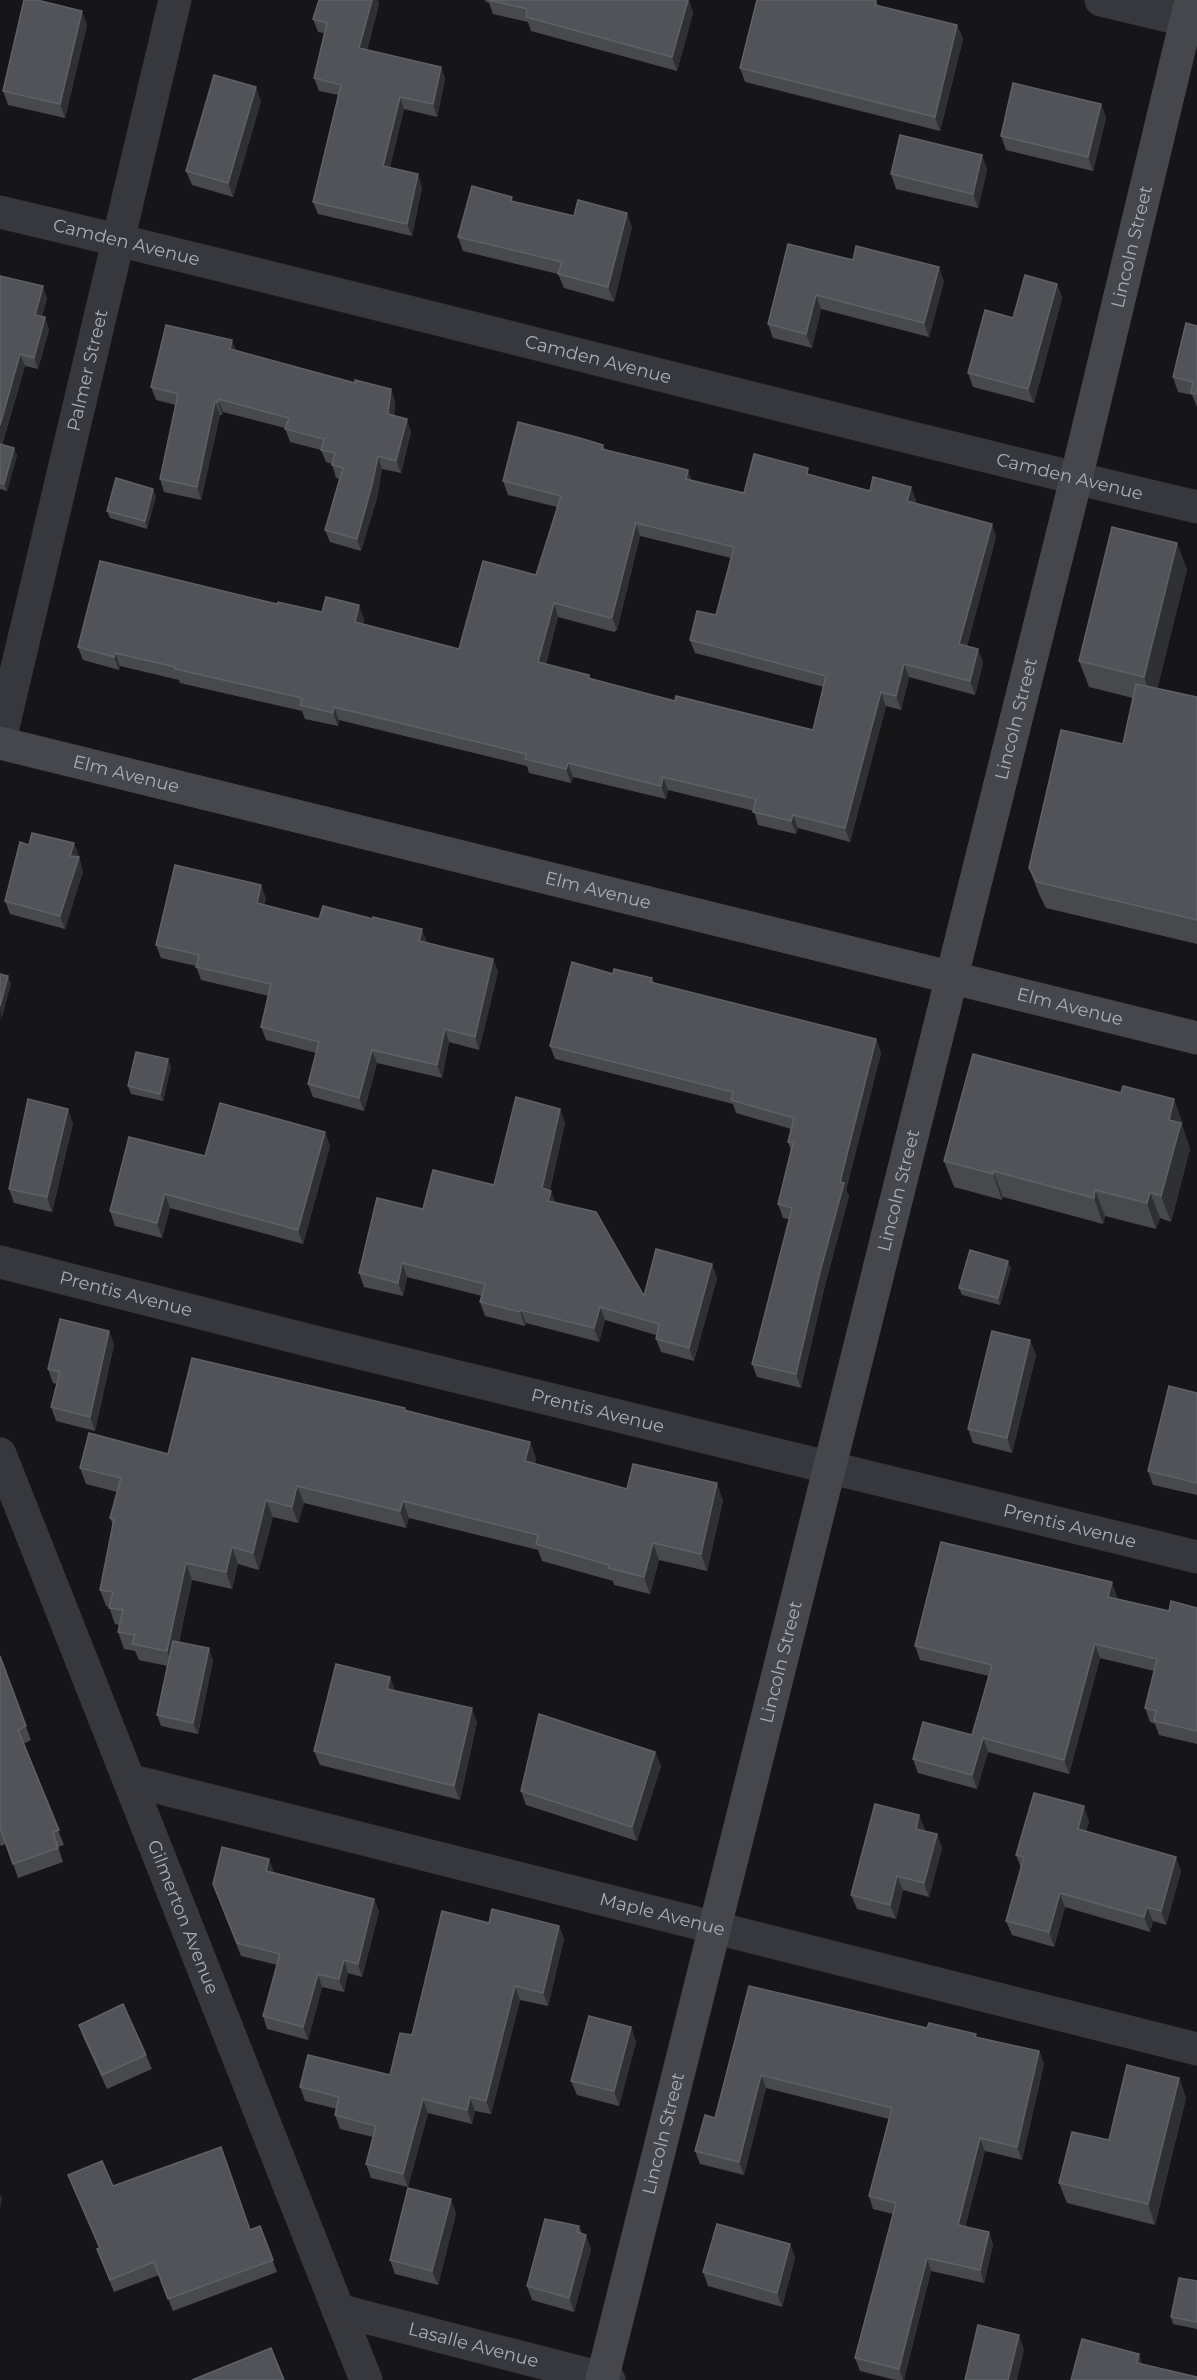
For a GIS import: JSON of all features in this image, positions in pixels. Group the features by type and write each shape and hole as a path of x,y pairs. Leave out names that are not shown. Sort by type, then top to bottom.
{"street":[{"name":"Palmer Street","path":"0,742 175,0"},
{"path":"1101,0 1192,15"},
{"name":"Lincoln Street","path":"605,2380 828,1467 1192,15"},
{"name":"Camden Avenue","path":"0,212 118,239 1076,479 1197,507"},
{"name":"Elm Avenue","path":"0,742 1197,1038"},
{"name":"Prentis Avenue","path":"0,1262 315,1342 1197,1557"},
{"name":"Gilmerton Avenue","path":"0,1454 366,2380"},
{"name":"Maple Avenue","path":"129,1780 1197,2049"},
{"name":"Lasalle Avenue","path":"338,2310 605,2380"}],"building":[{"path":"24,0 37,0 82,11 60,104 3,91"},
{"path":"319,0 372,0 359,48 441,67 433,104 400,97 383,166 418,174 407,224 313,202 341,85 314,78 327,23 313,19"},
{"path":"489,0 688,0 672,57 526,17 527,9"},
{"path":"757,0 876,0 875,5 957,25 935,117 740,68"},
{"path":"214,75 256,87 228,183 186,171"},
{"path":"1013,83 1101,104 1088,157 1001,136"},
{"path":"900,135 982,155 973,194 891,174"},
{"path":"472,186 512,197 511,201 574,216 578,200 627,213 608,287 558,274 562,262 458,237"},
{"path":"788,244 853,260 856,246 939,267 924,323 816,295 806,334 768,324"},
{"path":"1025,275 1057,284 1028,389 968,373 985,310 1013,318"},
{"path":"0,276 43,286 35,315 45,317 34,358 20,354 0,425"},
{"path":"1186,323 1197,326 1197,394 1191,393 1193,382 1173,377"},
{"path":"166,325 232,340 230,349 355,383 355,380 391,389 388,414 407,419 396,461 378,456 357,539 325,530 343,468 332,465 335,453 321,450 324,439 285,429 289,418 218,399 218,402 215,402 197,487 160,479 178,394 151,387"},
{"path":"518,422 603,445 602,449 688,470 686,479 744,493 754,454 808,468 807,474 870,491 873,477 911,487 907,501 992,524 959,644 978,649 970,681 904,664 896,696 881,692 845,828 793,815 791,821 753,812 756,799 663,777 661,786 568,763 566,769 525,759 526,754 334,707 333,713 300,705 302,698 115,653 114,657 78,647 100,561 277,604 278,602 322,612 326,597 359,605 355,622 459,649 483,561 536,575 561,496 503,481","holes":["636,523 734,547 716,615 697,611 690,640 826,676 813,730 676,696 675,701 538,662 554,603 612,617"]},
{"path":"0,444 14,448 4,484 0,483"},
{"path":"116,478 153,489 145,521 107,511"},
{"path":"1112,527 1177,543 1144,677 1079,661"},
{"path":"1136,684 1197,697 1197,920 1037,882 1029,868 1061,730 1123,744"},
{"path":"32,833 74,843 70,856 79,857 60,916 5,901 20,842 29,845"},
{"path":"175,865 261,885 257,903 319,919 323,906 373,919 373,917 422,929 419,941 493,959 475,1037 445,1029 437,1065 372,1050 359,1098 308,1084 319,1042 261,1027 271,984 196,967 199,955 156,945"},
{"path":"572,962 613,974 614,969 652,978 650,982 876,1039 840,1182 844,1183 796,1374 752,1364 792,1208 778,1204 793,1143 788,1142 794,1118 731,1100 733,1092 550,1046"},
{"path":"0,974 8,976 0,1006"},
{"path":"136,1052 168,1059 160,1094 128,1086"},
{"path":"973,1054 1121,1093 1123,1086 1174,1099 1169,1120 1181,1123 1161,1196 1150,1192 1147,1203 1095,1190 1094,1198 993,1171 993,1174 944,1161"},
{"path":"516,1097 560,1109 542,1188 551,1191 548,1201 596,1212 644,1296 656,1249 712,1264 689,1348 656,1339 659,1324 600,1307 594,1328 480,1302 485,1284 402,1263 398,1283 359,1273 377,1198 423,1209 433,1170 494,1185"},
{"path":"28,1099 68,1109 47,1197 9,1189"},
{"path":"220,1103 325,1132 298,1230 165,1194 157,1223 110,1211 129,1137 205,1156"},
{"path":"970,1250 1008,1261 998,1298 959,1288"},
{"path":"60,1319 109,1331 90,1417 51,1407 60,1372 48,1369"},
{"path":"992,1331 1030,1340 1007,1438 968,1429"},
{"path":"192,1358 405,1408 404,1410 530,1442 525,1461 627,1489 633,1464 717,1483 701,1554 653,1543 644,1577 608,1568 609,1565 536,1544 538,1535 403,1501 400,1511 297,1486 292,1507 266,1500 253,1553 232,1547 226,1572 186,1563 167,1651 132,1644 135,1635 118,1632 123,1610 109,1608 113,1592 100,1590 114,1519 110,1518 121,1478 80,1468 89,1433 168,1454"},
{"path":"1169,1386 1197,1393 1197,1483 1148,1471"},
{"path":"941,1542 1112,1582 1108,1597 1169,1611 1171,1601 1197,1608 1197,1731 1154,1721 1156,1711 1145,1708 1157,1659 1095,1644 1064,1760 983,1738 972,1775 913,1759 923,1722 972,1735 992,1665 915,1646"},
{"path":"173,1641 209,1648 193,1723 157,1715"},
{"path":"0,1656 26,1726 18,1730 59,1830 53,1832 58,1848 13,1864 0,1830"},
{"path":"336,1664 390,1677 387,1689 472,1708 454,1786 314,1751"},
{"path":"539,1714 655,1752 632,1827 521,1791"},
{"path":"1034,1793 1084,1806 1078,1829 1176,1857 1161,1911 1147,1907 1144,1917 1060,1893 1049,1932 1006,1921 1024,1857 1016,1855"},
{"path":"875,1804 919,1815 916,1829 937,1834 924,1883 897,1876 890,1905 851,1895"},
{"path":"222,1847 269,1859 266,1871 374,1899 358,1964 344,1960 339,1979 318,1974 303,2027 263,2016 280,1954 237,1943 213,1884"},
{"path":"492,1909 559,1926 543,1993 515,1986 486,2101 470,2097 467,2110 423,2099 403,2174 366,2164 376,2126 335,2115 339,2097 300,2087 308,2055 390,2075 400,2033 412,2035 442,1911 489,1923"},
{"path":"749,1986 927,2028 929,2023 976,2034 975,2037 1039,2051 1017,2147 980,2138 958,2225 989,2232 980,2270 927,2258 899,2369 855,2358 896,2203 869,2196 892,2108 761,2075 739,2162 695,2151 705,2115 715,2118"},
{"path":"123,2004 146,2055 102,2075 79,2025"},
{"path":"589,2016 631,2027 614,2091 571,2081"},
{"path":"1127,2065 1179,2078 1148,2204 1059,2183 1072,2132 1109,2140"},
{"path":"221,2147 250,2230 260,2226 273,2260 168,2299 154,2262 110,2280 97,2249 100,2248 68,2175 102,2161 113,2186"},
{"path":"408,2188 451,2199 432,2271 390,2260"},
{"path":"545,2219 579,2226 577,2232 586,2235 569,2298 527,2286"},
{"path":"717,2224 790,2244 777,2293 703,2272"},
{"path":"1179,2278 1197,2281 1197,2322 1171,2317"},
{"path":"978,2325 1019,2335 1008,2380 965,2380"},
{"path":"1082,2339 1139,2354 1137,2363 1197,2377 1197,2380 1071,2380"},
{"path":"271,2348 284,2380 192,2380"}]}
